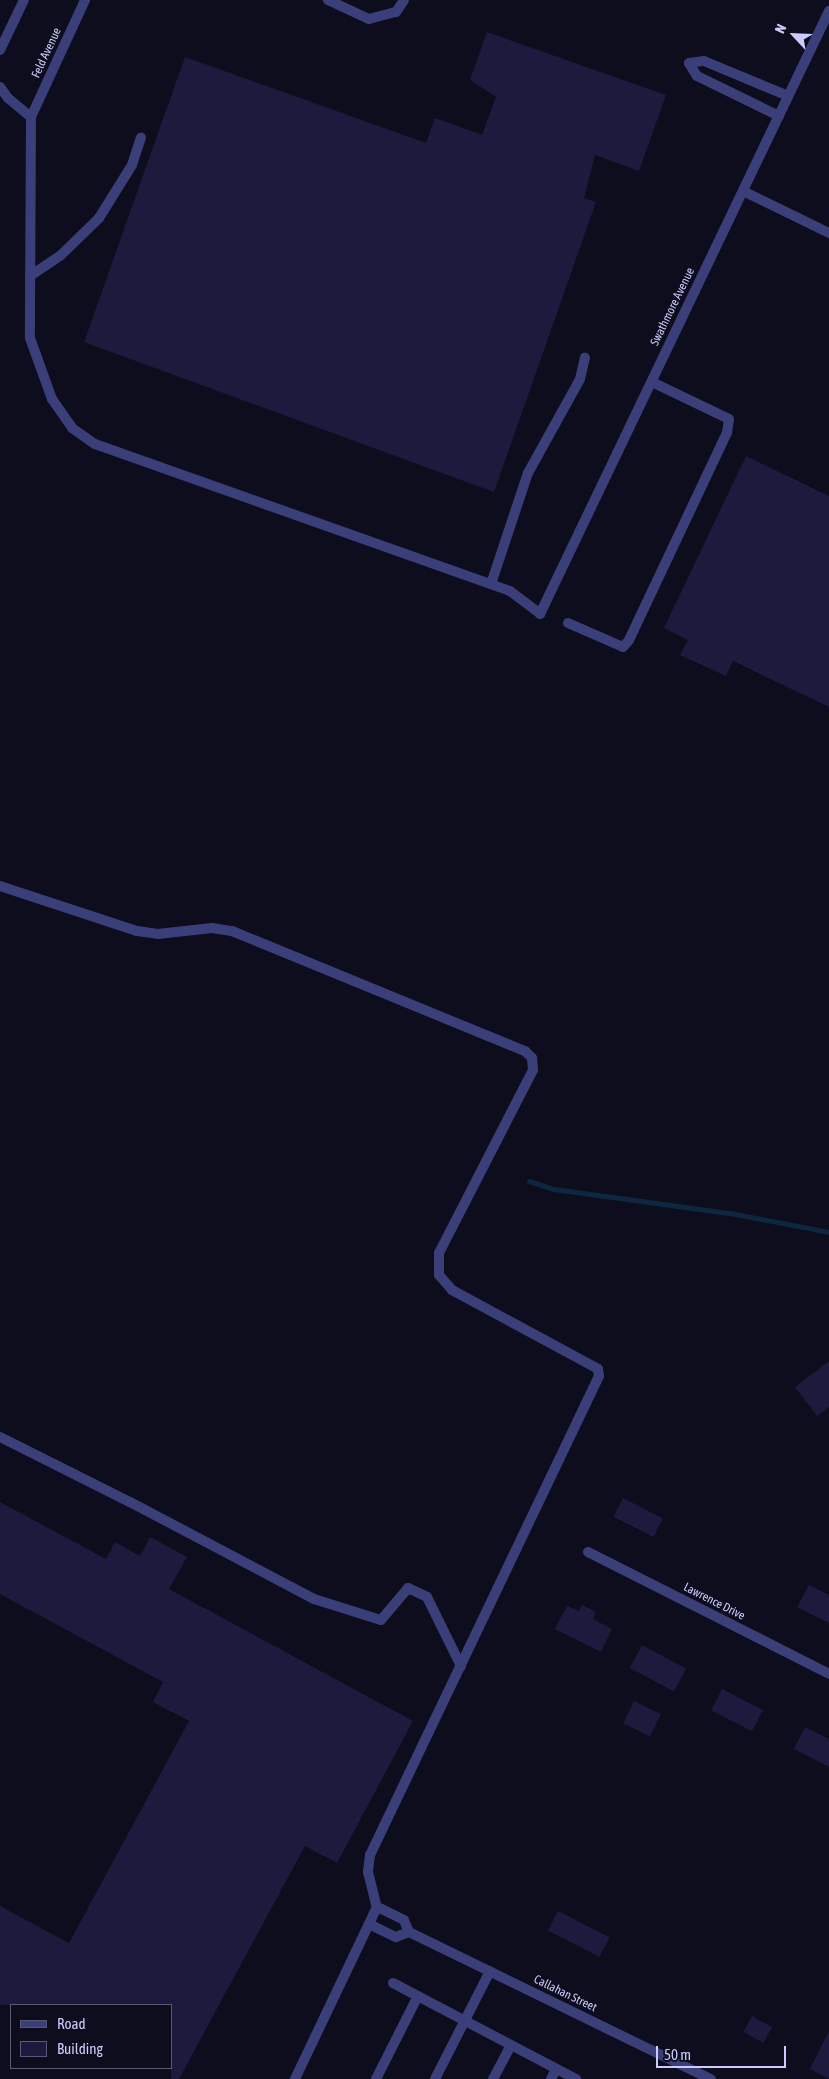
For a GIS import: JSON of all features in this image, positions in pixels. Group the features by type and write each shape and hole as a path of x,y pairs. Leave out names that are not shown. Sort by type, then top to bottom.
{"street":[{"path":"0,50 24,0"},
{"name":"Feld Avenue","path":"31,117 86,0"},
{"path":"328,0 370,20 396,12 404,0"},
{"name":"Swathmore Avenue","path":"491,584 510,591 540,614 829,11"},
{"path":"779,116 697,76 689,63 704,61 788,96"},
{"path":"0,87 8,98 31,117 30,338 52,399 72,428 95,444 491,584 528,473 580,379 585,358"},
{"path":"30,276 61,255 99,218 132,165 141,137"},
{"path":"743,191 828,229"},
{"path":"568,622 623,647 629,640 727,433 729,419 652,382"},
{"path":"0,886 138,931 158,934 212,928 232,931 525,1051 532,1058 533,1070 439,1253 439,1275 452,1290 598,1369 599,1376 370,1855 368,1872 377,1907 295,2079"},
{"path":"0,1437 314,1599 381,1620 408,1588 427,1597 461,1666"},
{"name":"Lawrence Drive","path":"588,1552 829,1674"},
{"path":"369,1924 396,1937 408,1932 404,1920 377,1907"},
{"name":"Callahan Street","path":"408,1932 711,2079"},
{"path":"435,2079 490,1972"},
{"path":"393,1983 576,2079"},
{"path":"376,2079 418,1996"},
{"path":"493,2079 511,2045"},
{"path":"551,2079 556,2069"}],"building":[{"path":"487,32 666,95 639,171 595,155 584,198 596,202 494,492 84,342 185,57 426,143 435,118 482,135 496,97 470,80"},
{"path":"746,456 829,496 829,707 733,661 726,676 680,655 688,640 664,628"},
{"path":"829,1361 829,1407 817,1416 795,1387"},
{"path":"623,1498 663,1518 654,1537 613,1517"},
{"path":"0,1502 106,1559 115,1542 140,1556 150,1537 187,1557 169,1589 413,1721 337,1863 305,1846 179,2079 171,2079 172,2004 0,2005 0,1906 69,1943 189,1721 153,1702 163,1682 0,1594"},
{"path":"809,1585 829,1595 829,1623 797,1607"},
{"path":"582,1605 596,1612 593,1619 612,1629 601,1652 555,1629 567,1606 579,1611"},
{"path":"642,1645 686,1668 674,1691 630,1668"},
{"path":"722,1689 763,1710 752,1731 711,1710"},
{"path":"634,1701 661,1714 650,1737 623,1723"},
{"path":"805,1727 829,1739 829,1767 794,1749"},
{"path":"558,1911 610,1937 600,1957 548,1931"},
{"path":"752,2016 772,2027 763,2043 743,2032"},
{"path":"829,2031 829,2079 810,2069"}],"waterway":[{"path":"529,1181 554,1189 730,1213 829,1232"}]}
